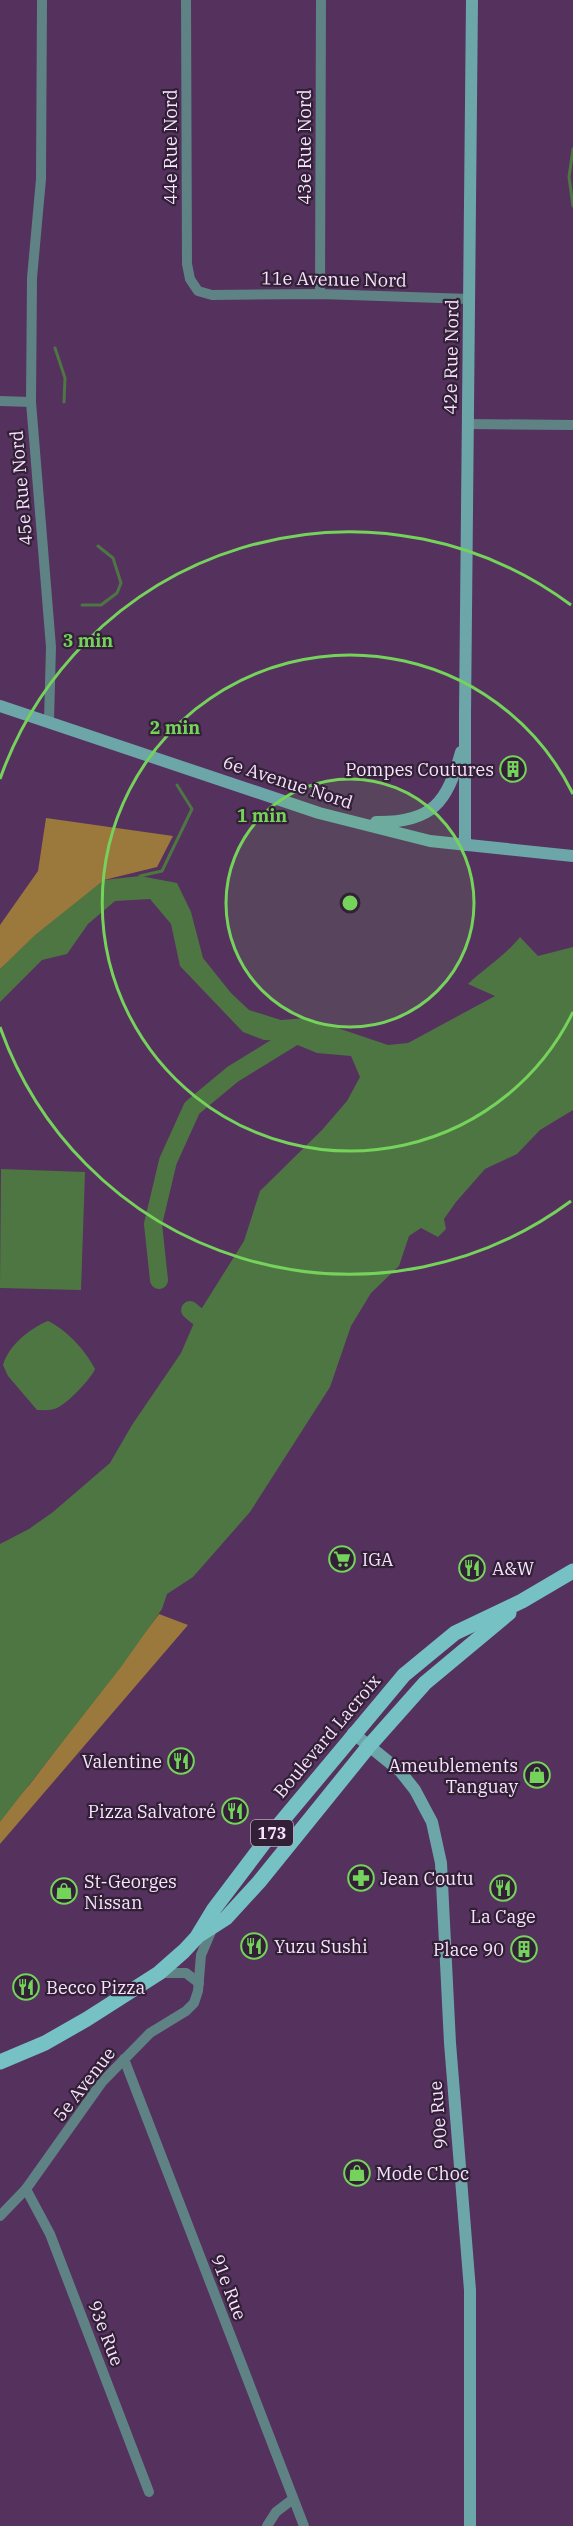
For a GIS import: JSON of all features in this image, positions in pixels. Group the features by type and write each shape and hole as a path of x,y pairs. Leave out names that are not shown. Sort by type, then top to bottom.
{"main road":[{"name":"42e Rue Nord","path":"470,845 465,715 472,0"},
{"name":"6e Avenue Nord","path":"0,706 49,720 319,813 430,841 573,856"},
{"name":"42e Rue Nord","path":"354,822 391,822 410,819 426,813 439,803 453,781 462,750 465,715"},
{"name":"Boulevard Lacroix","path":"197,1937 214,1909 246,1867 353,1733 404,1675 455,1633 522,1601 573,1571"},
{"name":"Boulevard Lacroix","path":"0,2062 45,2043 159,1972 197,1937 226,1918 259,1882 369,1746 425,1683 522,1601"},
{"name":"90e Rue","path":"353,1733 400,1771 415,1790 432,1822 441,1863 450,2043 470,2290 470,2526"}],"street":[{"name":"45e Rue Nord","path":"42,0 41,180 32,278 31,402 51,647 49,720"},
{"name":"44e Rue Nord","path":"186,0 188,264 190,279 198,291"},
{"name":"43e Rue Nord","path":"320,294 321,0"},
{"name":"11e Avenue Nord","path":"198,291 212,295 320,294 470,299"},
{"path":"0,401 31,402"},
{"path":"469,424 573,425"},
{"name":"5e Avenue","path":"0,2216 26,2189 102,2082 150,2033 186,2011 194,2003 199,1983 201,1955 213,1927"},
{"path":"159,1972 186,1973 199,1983"},
{"name":"91e Rue","path":"124,2059 304,2526"},
{"name":"93e Rue","path":"26,2189 50,2234 148,2492"},
{"path":"267,2526 281,2507 293,2499"}],"shaded area":[{"path":"46,818 173,836 157,867 104,880 0,969 0,925 38,871"},
{"path":"140,876 177,883 191,912 203,958 231,993 249,1010 281,1020 308,1018 388,1045 408,1043 495,996 468,984 520,937 538,956 573,947 573,1110 540,1130 517,1154 485,1169 444,1219 446,1229 438,1237 421,1228 409,1236 399,1266 371,1293 351,1326 330,1387 250,1512 193,1577 167,1594 162,1609 121,1667 0,1822 0,1544 29,1529 53,1512 110,1463 132,1425 181,1353 197,1316 244,1241 260,1191 322,1130 347,1101 360,1077 351,1056 317,1053 288,1041 264,1040 243,1032 180,966 171,924 150,899 115,901 88,924 67,954 42,960 0,1002 0,969 35,935 104,880"},
{"path":"1,1169 85,1172 81,1290 0,1288"},
{"path":"48,1321 75,1342 87,1355 95,1369 84,1385 62,1405 52,1410 37,1410 8,1376 3,1365 10,1351 21,1338"},
{"path":"159,1614 188,1625 0,1844 0,1817 30,1784"}],"waterway":[{"path":"573,149 569,177 573,206"},
{"path":"55,348 65,378 64,402"},
{"path":"82,605 101,605 117,593 121,583 113,558 98,546"},
{"path":"140,876 162,871 192,809 177,785"},
{"path":"159,1280 153,1224 168,1161 192,1108 233,1074 298,1034"},
{"path":"190,1310 197,1316"}],"place":[{"name":"Pompes Coutures","path":"513,769"},
{"name":"IGA","path":"342,1559"},
{"name":"A&W","path":"472,1568"},
{"name":"Valentine","path":"181,1761"},
{"name":"Ameublements Tanguay","path":"537,1775"},
{"name":"Pizza Salvatoré","path":"235,1811"},
{"name":"Jean Coutu","path":"361,1878"},
{"name":"La Cage","path":"503,1888"},
{"name":"St-Georges Nissan","path":"64,1891"},
{"name":"Yuzu Sushi","path":"254,1946"},
{"name":"Place 90","path":"524,1949"},
{"name":"Becco Pizza","path":"26,1987"},
{"name":"Mode Choc","path":"357,2173"}]}
